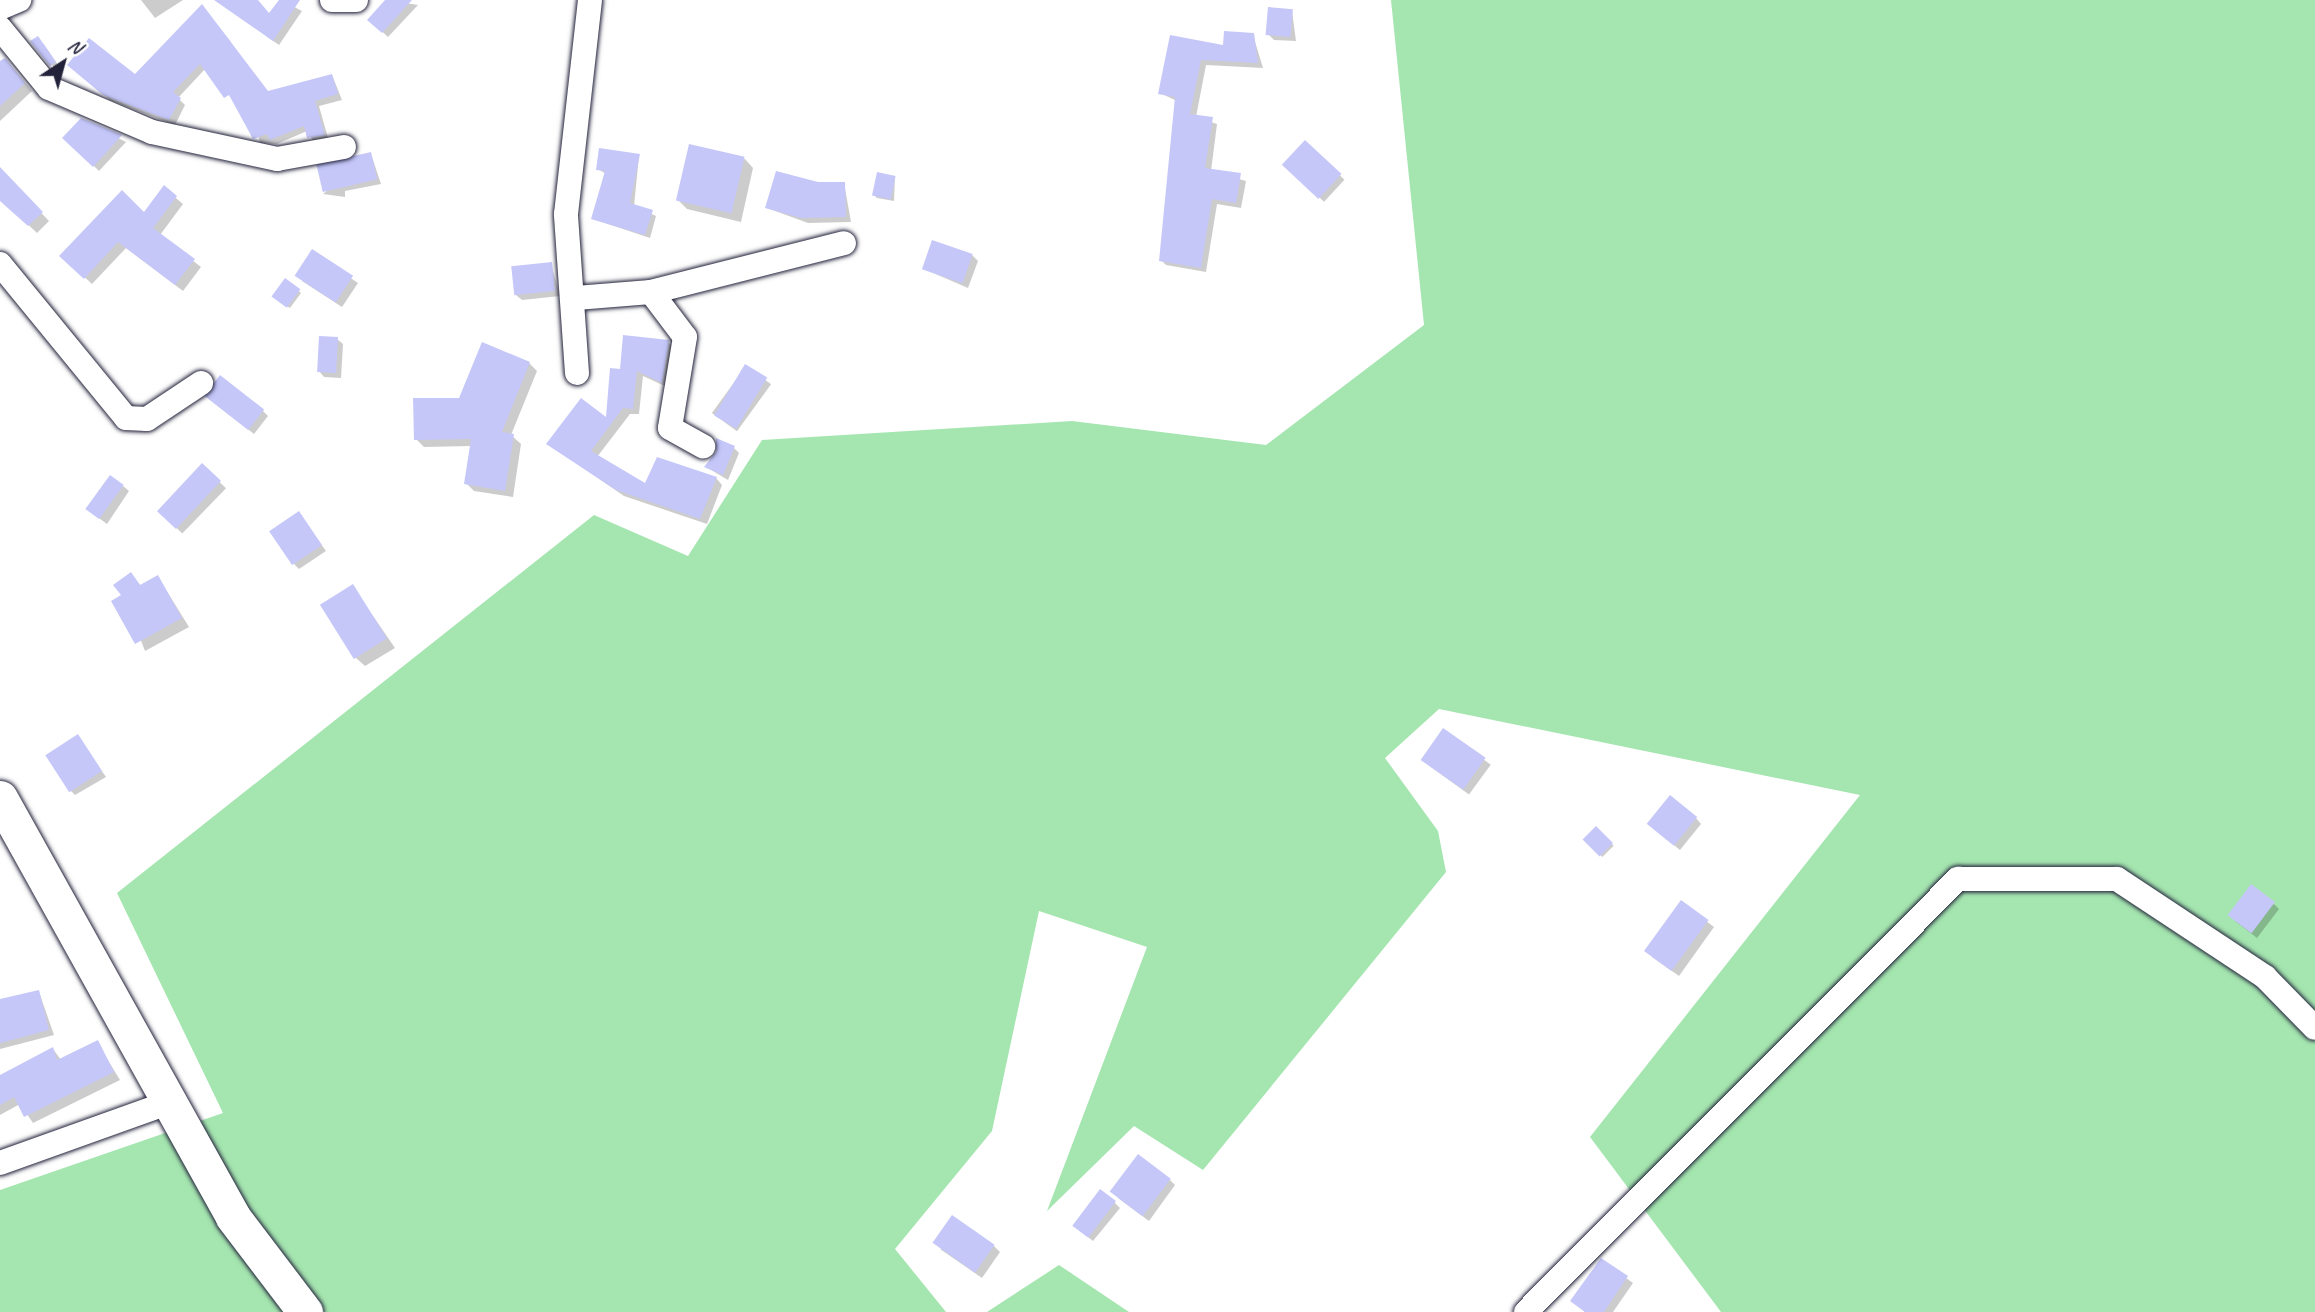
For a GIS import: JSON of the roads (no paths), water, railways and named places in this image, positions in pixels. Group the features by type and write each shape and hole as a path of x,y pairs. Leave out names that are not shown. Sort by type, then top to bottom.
{"street":[{"path":"0,8 19,0"},
{"path":"332,0 356,0"},
{"path":"578,373 576,298 566,214 590,0"},
{"path":"0,28 49,88 152,132 277,159 344,147"},
{"path":"576,298 651,292 844,243"},
{"path":"0,264 126,418 147,419 201,383"},
{"path":"651,292 685,337 670,428 704,446"},
{"path":"0,799 233,1217 305,1312"},
{"path":"1525,1312 1958,879 2118,879 2265,977 2315,1028"},
{"path":"0,1163 168,1104"}]}
